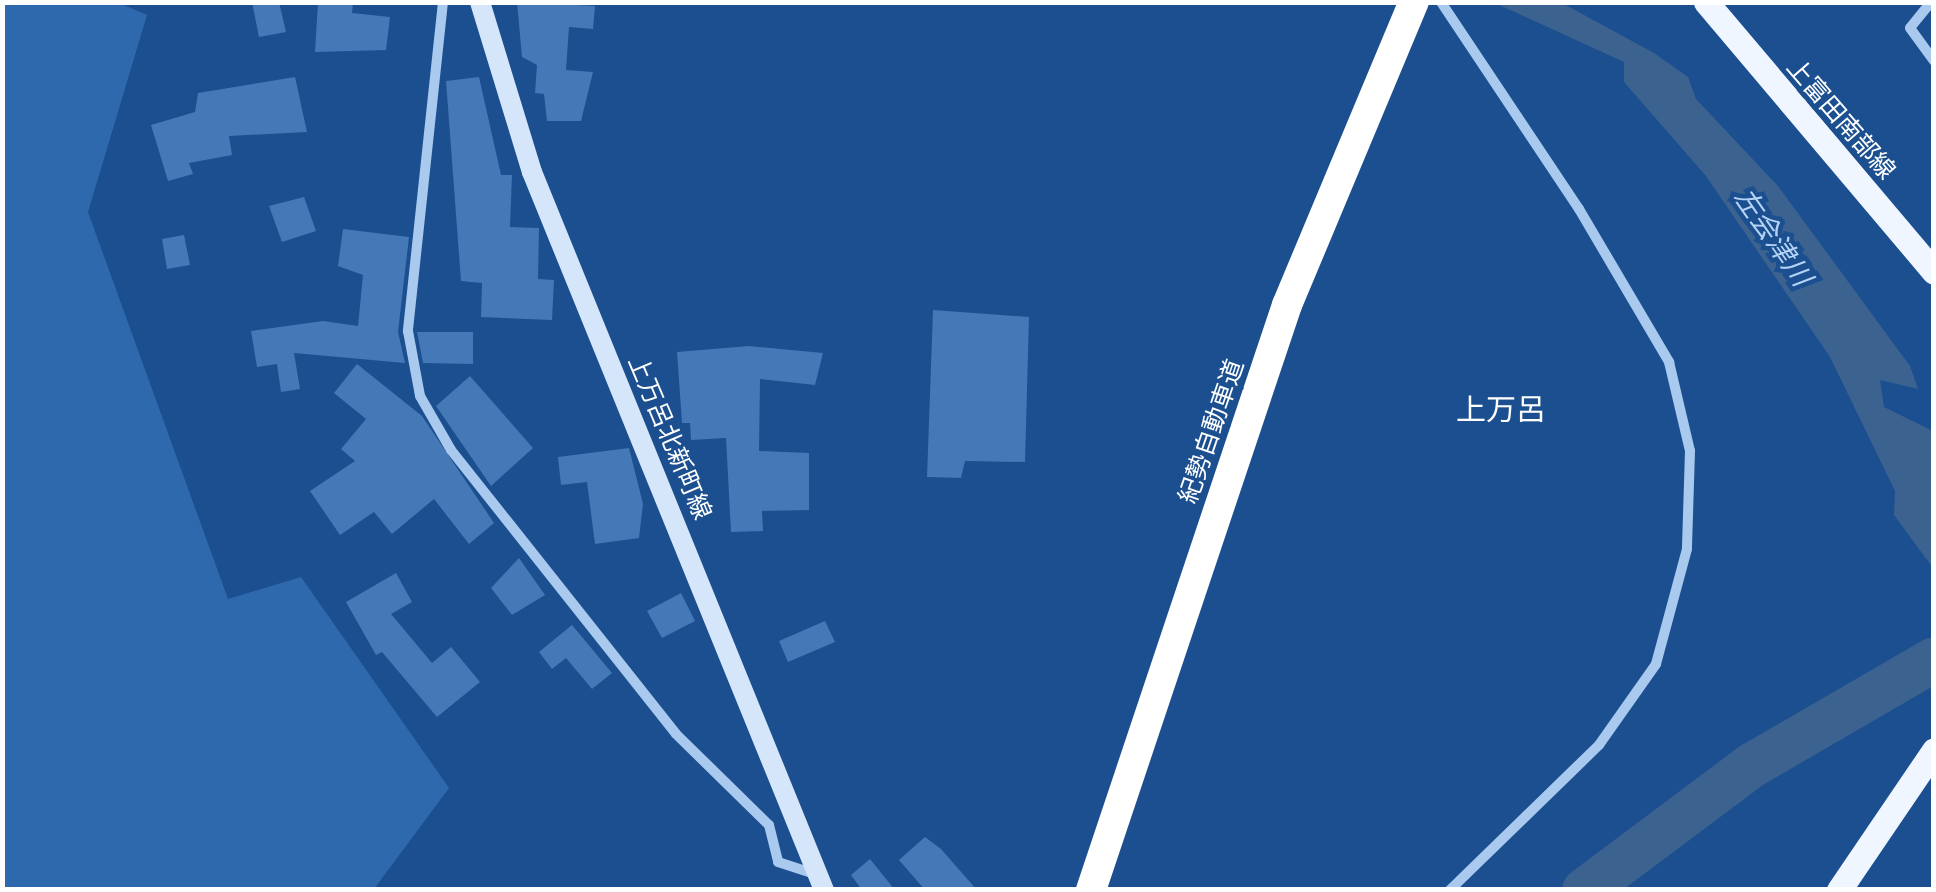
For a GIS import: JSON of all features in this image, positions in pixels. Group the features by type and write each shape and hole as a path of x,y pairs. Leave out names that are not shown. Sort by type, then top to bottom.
{"highway":[{"name":"紀勢自動車道","path":"1091,890 1287,305 1414,2"}],"main road":[{"name":"上万呂北新町線","path":"480,2 532,172 821,882"},
{"name":"上富田南部線","path":"1706,2 1934,272"},
{"path":"1840,890 1934,750"}],"street":[{"path":"443,2 408,330 420,396 451,450 676,734 769,825 778,862 821,882"},
{"path":"1440,2 1579,209 1669,362 1690,452 1687,549 1656,664 1599,745 1450,890"},
{"path":"1932,2 1910,28 1934,61"}],"shaded area":[{"path":"2,3 119,3 147,15 88,212 228,599 301,577 449,788 374,889 3,889"}],"water":[{"path":"1495,3 1562,3 1654,53 1688,77 1696,99 1778,186 1910,366 1918,389 1880,380 1884,407 1933,431 1933,568 1894,515 1895,491 1830,357 1706,176 1624,82 1624,62"}],"building":[{"path":"252,2 279,2 286,32 259,37"},
{"path":"318,2 353,2 352,13 390,17 386,50 315,52"},
{"path":"517,2 595,6 593,29 569,27 566,70 593,72 581,121 547,121 544,94 535,93 537,65 522,57"},
{"path":"295,77 307,132 229,136 232,155 189,163 193,174 168,181 151,125 195,112 198,93"},
{"path":"479,77 501,175 512,175 510,227 539,228 538,279 554,280 552,320 481,317 482,283 461,281 446,81"},
{"path":"304,197 316,231 282,242 269,206"},
{"path":"343,229 409,237 398,332 405,363 294,353 300,389 281,392 277,364 257,367 251,331 323,321 358,326 363,275 338,266"},
{"path":"184,235 190,265 167,269 162,239"},
{"path":"933,310 1029,317 1025,462 965,461 961,478 927,477"},
{"path":"417,332 473,332 473,364 423,363"},
{"path":"749,346 823,353 815,385 760,379 759,451 809,453 809,510 762,511 763,531 731,532 726,438 691,440 690,423 682,423 677,352"},
{"path":"357,364 422,416 494,523 469,544 434,499 392,534 374,512 340,535 310,491 355,461 341,449 366,419 334,393"},
{"path":"470,376 533,448 491,486 436,406"},
{"path":"629,448 643,504 639,538 595,544 587,482 561,485 558,457"},
{"path":"519,558 545,595 512,615 491,588"},
{"path":"396,573 412,602 391,614 432,663 451,647 480,682 437,717 382,652 376,655 346,602"},
{"path":"681,593 695,621 662,638 647,611"},
{"path":"825,621 835,642 788,662 779,641"},
{"path":"572,625 612,673 592,689 566,658 552,669 539,652"},
{"path":"925,837 941,849 977,890 925,890 899,860"},
{"path":"870,859 895,890 862,890 851,875"}],"waterway":[{"name":"左会津川","path":"1584,890 1751,765 1934,659"}],"district":[{"name":"上万呂","path":"1501,409"}]}
